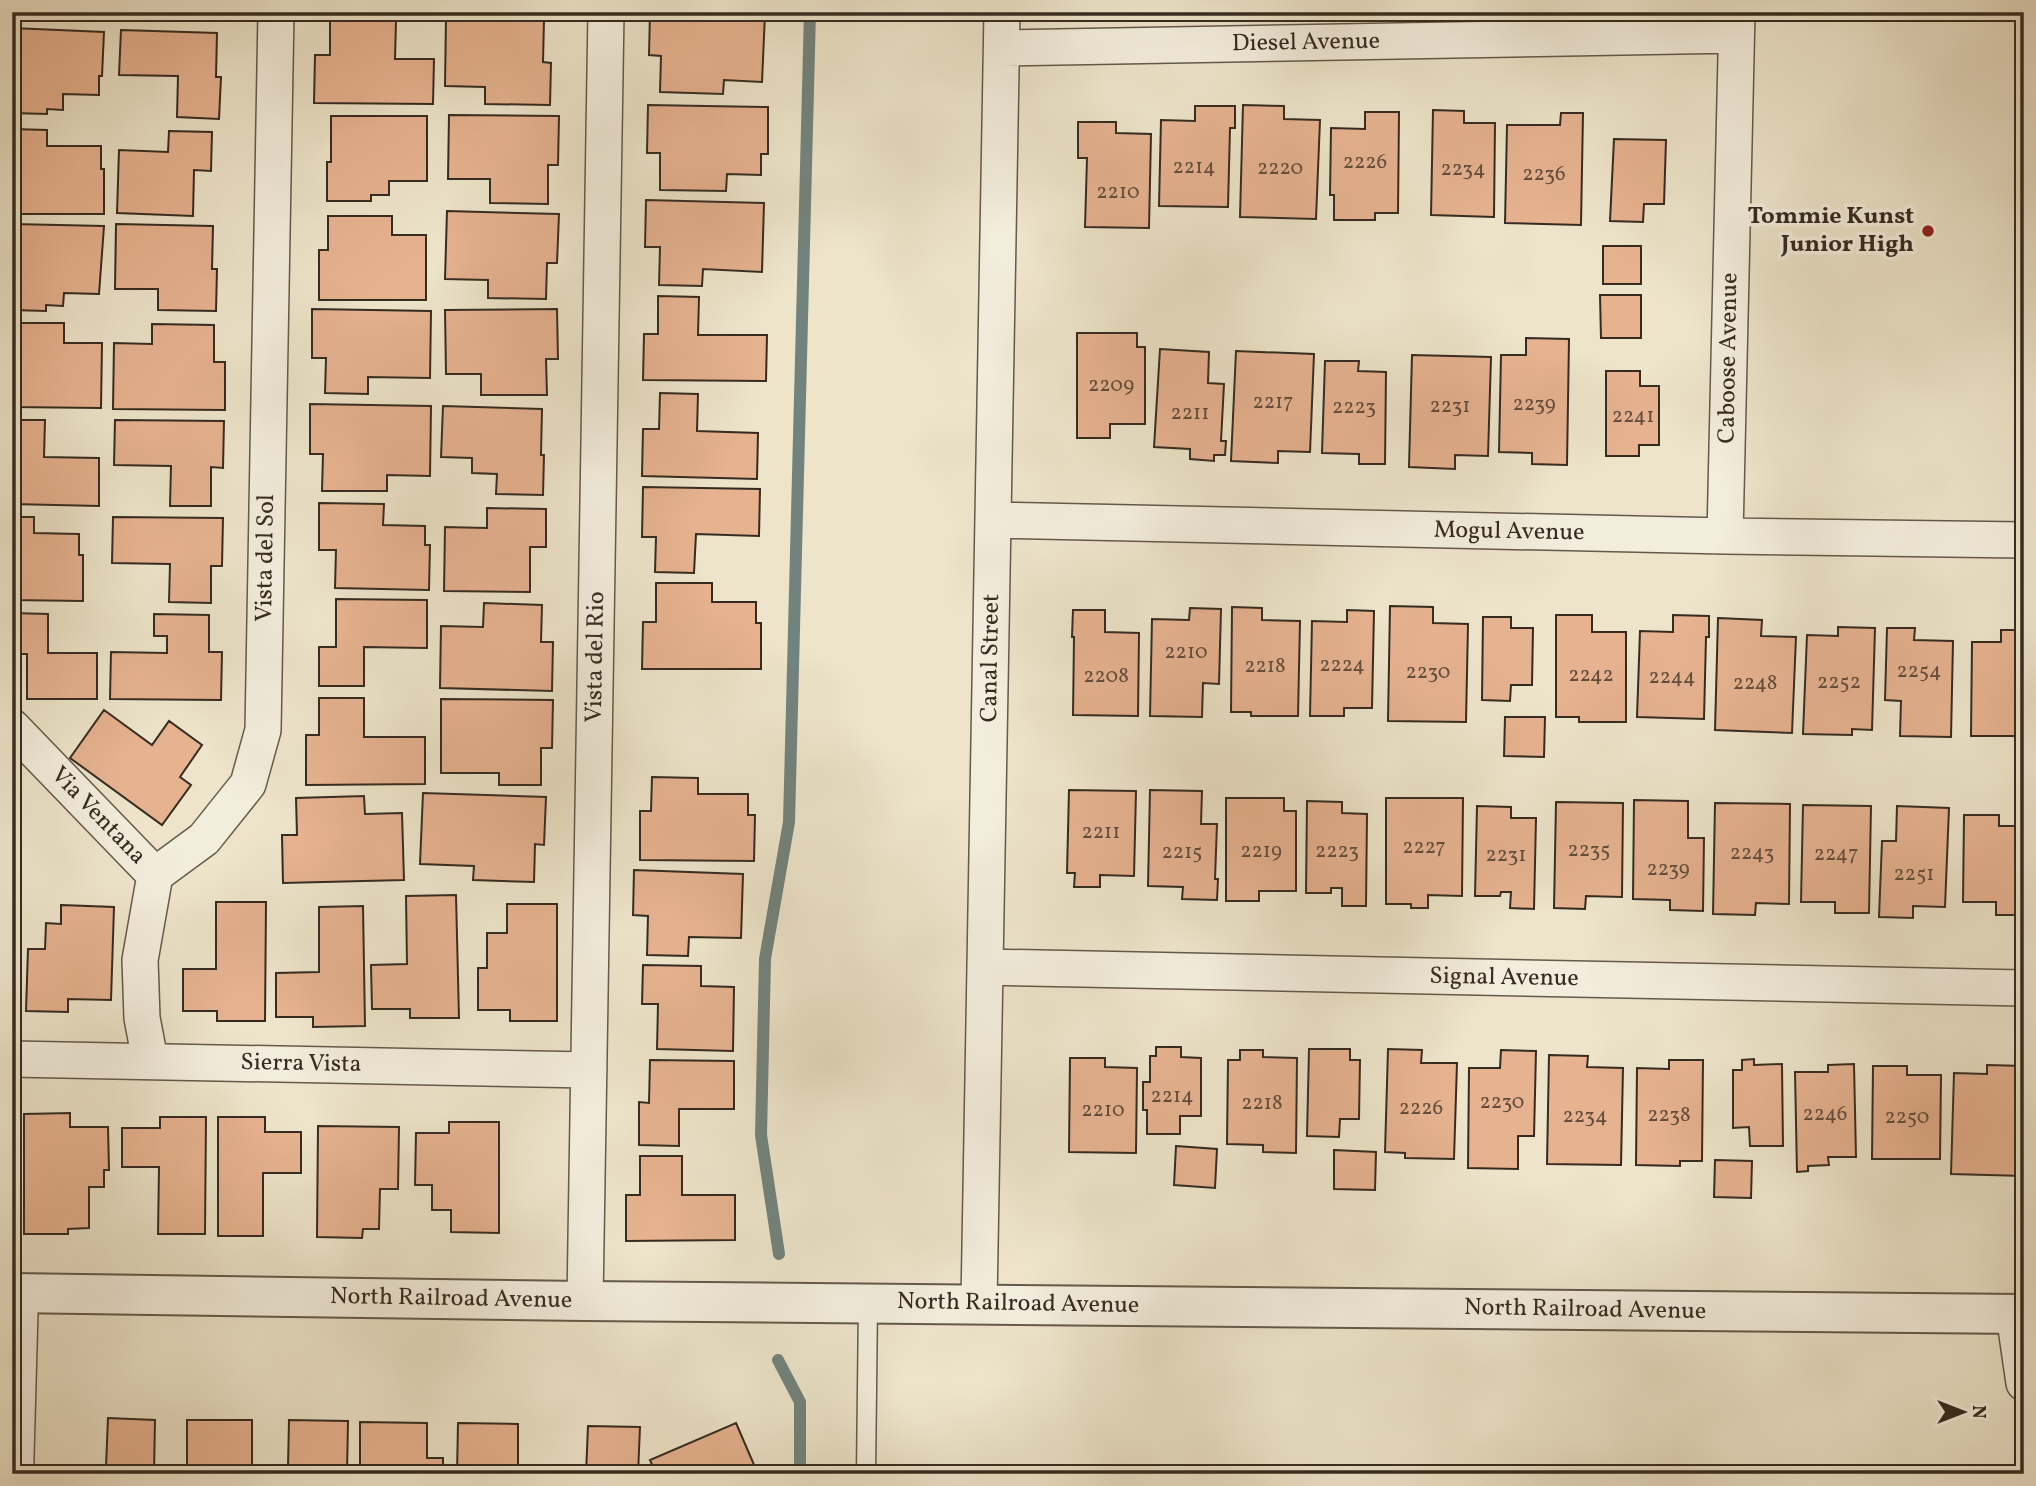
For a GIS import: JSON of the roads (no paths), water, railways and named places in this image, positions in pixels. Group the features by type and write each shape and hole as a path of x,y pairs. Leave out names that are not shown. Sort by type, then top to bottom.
{"street":[{"name":"Vista del Sol","path":"155,875 204,839 248,783 263,730 276,12"},
{"name":"Vista del Rio","path":"585,1301 606,12"},
{"name":"Canal Street","path":"979,1303 1002,12"},
{"name":"Diesel Avenue","path":"1002,48 1737,24"},
{"name":"Caboose Avenue","path":"1726,536 1737,24"},
{"name":"Mogul Avenue","path":"993,520 2024,540"},
{"name":"Via Ventana","path":"12,727 155,875"},
{"path":"150,1060 142,1018 141,960 155,875"},
{"name":"Signal Avenue","path":"985,967 2024,988"},
{"name":"Sierra Vista","path":"12,1059 589,1070"},
{"name":"North Railroad Avenue","path":"20,1293 2019,1314"},
{"path":"2019,1314 2024,1383"}],"lane":[{"path":"20,1293 24,1474"},
{"path":"866,1474 868,1303"}],"waterway":[{"path":"779,1254 761,1135 765,959 789,822 810,12"},
{"path":"778,1360 800,1402 800,1474"}],"place":[{"name":"Tommie Kunst Junior High","path":"1928,231"}]}
